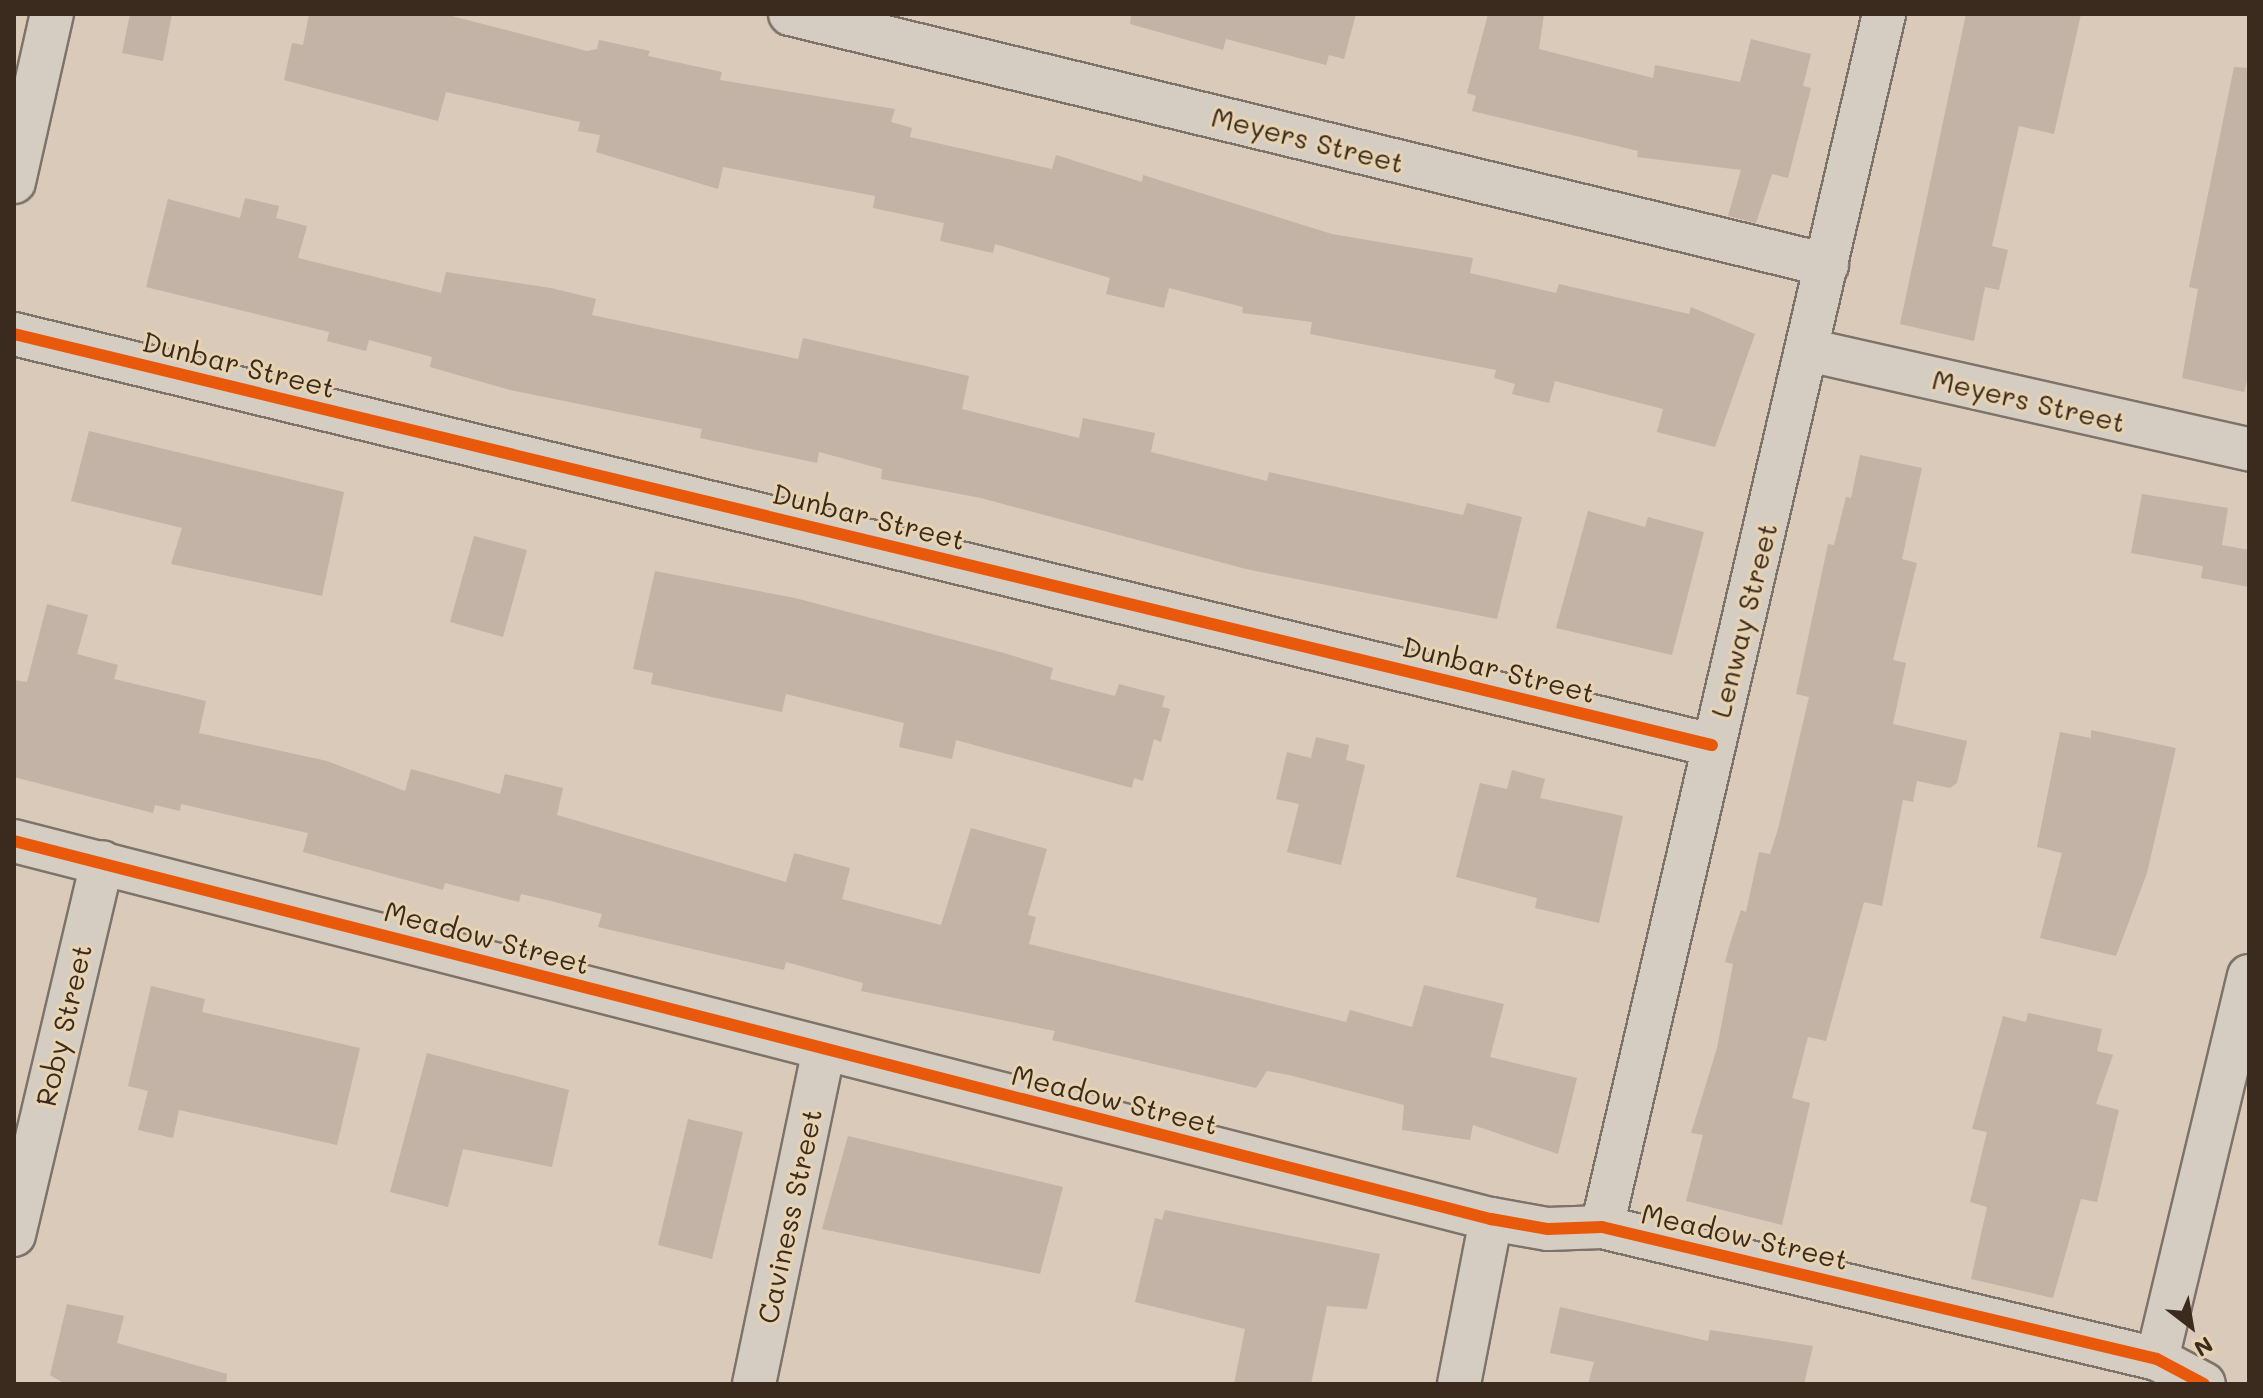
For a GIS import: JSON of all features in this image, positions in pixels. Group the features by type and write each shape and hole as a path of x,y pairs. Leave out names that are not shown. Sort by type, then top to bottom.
{"street":[{"path":"14,182 52,14"},
{"name":"Meyers Street","path":"790,14 1827,265"},
{"name":"Lenway Street","path":"1602,1227 1884,14"},
{"name":"Dunbar Street","path":"14,334 1712,745"},
{"name":"Meyers Street","path":"1808,350 2249,449"},
{"name":"Meadow Street","path":"14,841 1491,1219 1548,1229 1602,1227 2157,1359 2204,1384"},
{"name":"Roby Street","path":"14,1235 102,862"},
{"path":"2157,1359 2249,976"},
{"name":"Caviness Street","path":"754,1384 824,1049"},
{"path":"1459,1384 1491,1219"}],"building":[{"path":"130,14 172,14 163,61 122,53"},
{"path":"309,14 444,14 587,51 597,49 599,40 650,51 648,56 722,72 720,80 895,109 891,122 912,128 910,137 1052,169 1056,155 1142,182 1143,175 1332,234 1473,258 1470,273 1556,293 1559,284 1689,314 1691,307 1755,334 1715,447 1657,432 1663,409 1555,381 1549,403 1512,394 1515,384 1494,378 1496,370 1310,334 1312,322 1242,313 1243,307 1169,288 1164,308 1106,294 1110,278 995,244 993,253 940,241 944,223 873,208 875,196 723,167 718,189 596,152 600,135 578,131 580,122 446,92 438,121 284,80 292,43 303,45"},
{"path":"1131,14 1356,14 1344,59 1329,55 1326,65 1226,39 1223,50 1130,24"},
{"path":"1488,14 1544,14 1539,49 1653,78 1655,65 1740,82 1751,39 1811,54 1803,86 1811,88 1788,178 1772,174 1756,223 1728,216 1741,170 1637,157 1638,151 1472,111 1476,96 1467,93"},
{"path":"1966,14 2081,14 2054,134 2019,126 1992,246 2008,250 1999,290 1985,287 1974,341 1900,324"},
{"path":"2234,67 2249,68 2249,374 2244,392 2182,378 2198,289 2189,287"},
{"path":"245,198 279,206 276,218 307,226 298,258 441,293 446,272 551,288 596,299 592,315 798,359 803,338 969,376 962,409 1079,438 1083,418 1155,433 1151,452 1267,481 1269,472 1463,515 1467,503 1522,517 1497,619 1246,569 981,498 881,479 882,469 819,452 817,463 700,438 702,429 510,390 430,367 432,357 369,340 366,351 327,341 329,332 146,287 168,199 240,218"},
{"path":"89,431 344,492 322,596 171,564 182,528 71,501"},
{"path":"1860,455 1922,468 1902,559 1917,563 1893,660 1906,663 1893,724 1967,741 1957,783 1950,788 1917,781 1913,802 1903,800 1882,906 1864,902 1826,1041 1808,1037 1792,1098 1810,1103 1782,1225 1686,1201 1703,1135 1691,1133 1717,1048 1733,964 1725,962 1729,947 1741,910 1746,912 1759,852 1770,854 1778,829 1809,697 1796,694 1828,544 1834,545 1846,497 1851,498"},
{"path":"2142,494 2228,508 2222,545 2249,550 2249,587 2201,578 2203,566 2131,553"},
{"path":"1588,511 1645,527 1648,517 1704,532 1672,655 1556,628"},
{"path":"474,536 527,550 503,637 450,622"},
{"path":"655,571 795,598 1004,653 1053,668 1050,679 1115,696 1119,684 1165,696 1162,707 1170,709 1161,742 1154,739 1143,781 1134,778 1132,788 956,740 952,759 899,747 904,723 786,694 782,712 651,684 653,673 633,669"},
{"path":"47,604 88,615 77,654 118,665 114,679 206,701 199,733 327,761 405,791 411,769 500,794 505,774 563,788 557,815 786,882 794,853 850,868 842,899 941,925 971,828 1047,849 1028,915 1036,917 1029,944 1346,1022 1350,1010 1412,1027 1424,985 1504,1004 1490,1057 1577,1078 1558,1154 1473,1125 1470,1140 1402,1130 1404,1105 1289,1075 1267,1071 1256,1088 1052,1040 1055,1031 861,991 863,983 786,962 784,970 598,927 602,914 539,898 521,894 519,902 445,883 443,890 303,852 308,833 181,804 180,811 155,805 153,813 14,777 14,680 27,682"},
{"path":"2091,730 2176,748 2147,873 2116,956 2040,938 2062,853 2037,847 2060,732 2091,738"},
{"path":"1316,737 1349,745 1346,760 1365,765 1341,865 1287,852 1299,804 1276,799 1287,752 1311,758"},
{"path":"1512,770 1545,779 1540,798 1623,816 1599,923 1535,908 1537,898 1456,877 1480,783 1507,789"},
{"path":"151,986 205,999 202,1012 360,1048 337,1145 179,1110 173,1138 138,1130 148,1091 128,1086"},
{"path":"2028,1013 2102,1029 2097,1051 2113,1055 2096,1104 2119,1110 2097,1202 2081,1199 2053,1298 1971,1279 1987,1207 1970,1202 1987,1132 1972,1129 2003,1016 2026,1022"},
{"path":"427,1053 569,1090 552,1167 463,1149 448,1207 390,1192"},
{"path":"688,1119 743,1132 712,1259 658,1245"},
{"path":"848,1136 1063,1187 1040,1274 822,1229"},
{"path":"1165,1210 1380,1254 1367,1309 1327,1306 1311,1384 1234,1384 1245,1329 1135,1302 1155,1218 1162,1220"},
{"path":"67,1304 124,1316 117,1343 227,1374 226,1384 65,1384 50,1375"},
{"path":"1560,1307 1708,1341 1710,1330 1813,1346 1804,1384 1588,1384 1594,1362 1550,1353"}],"cycle path":[{"path":"14,334 1712,745"},
{"path":"14,841 1491,1219 1548,1229 1602,1227 2157,1359 2204,1384"}]}
